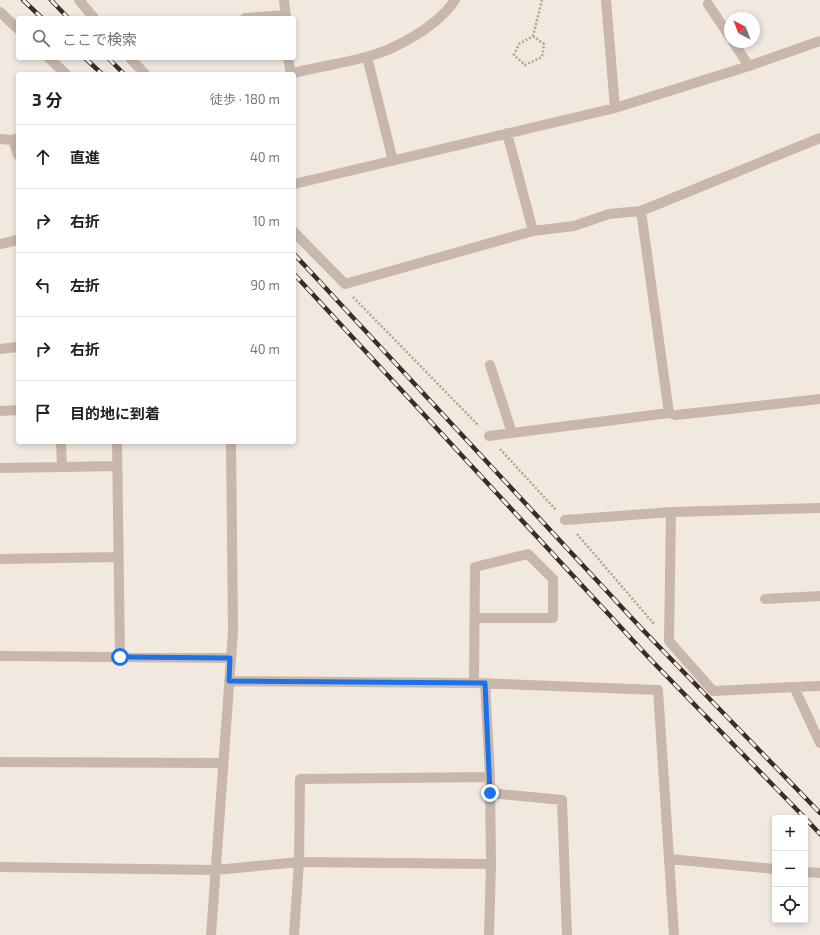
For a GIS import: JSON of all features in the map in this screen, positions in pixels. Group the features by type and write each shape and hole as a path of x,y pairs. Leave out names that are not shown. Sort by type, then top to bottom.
{"street":[{"path":"79,0 92,16"},
{"path":"284,0 286,16"},
{"path":"296,73 367,57 399,44 431,24 455,0"},
{"path":"606,0 615,108"},
{"path":"710,1 724,26"},
{"path":"0,12 16,27"},
{"path":"296,184 615,108 749,66 820,41"},
{"path":"737,48 749,66"},
{"path":"367,57 393,161"},
{"path":"51,60 64,72"},
{"path":"132,60 143,72"},
{"path":"288,60 291,72"},
{"path":"507,133 534,231"},
{"path":"0,138 16,139"},
{"path":"296,234 345,284 534,231 574,226 610,214 641,211 820,138"},
{"path":"641,211 669,413"},
{"path":"0,244 16,240"},
{"path":"0,349 16,347"},
{"path":"490,366 512,433"},
{"path":"489,436 669,413 676,415 820,399"},
{"path":"0,411 16,410"},
{"path":"61,444 62,467"},
{"path":"117,444 120,657"},
{"path":"212,935 233,631 231,444"},
{"path":"0,468 117,466"},
{"path":"565,520 671,512 820,508"},
{"path":"671,512 669,641 713,691 820,686"},
{"path":"474,683 475,567 528,554 552,579 553,618 475,618"},
{"path":"0,559 118,557"},
{"path":"765,599 820,596"},
{"path":"0,656 230,658"},
{"path":"229,681 485,683 658,690 674,935"},
{"path":"485,683 490,777 491,864 489,935"},
{"path":"794,688 820,743"},
{"path":"0,762 224,763"},
{"path":"294,935 299,862 300,779 490,777"},
{"path":"490,793 562,800 567,935"},
{"path":"669,859 772,869"},
{"path":"0,867 216,870 299,862 491,864"},
{"path":"808,872 820,873"}],"path":[{"path":"533,36 544,44 542,58 525,66 514,55 519,44 533,36 542,0"},
{"path":"345,284 350,293 489,436 565,520 669,641"}],"railway":[{"path":"23,0 40,16"},
{"path":"51,0 66,16"},
{"path":"87,60 100,72"},
{"path":"110,60 122,72"},
{"path":"296,256 641,628 820,813"},
{"path":"296,276 651,660 802,815"},
{"path":"808,821 820,834"}],"route":[{"path":"120,657 230,658 229,681 485,683 490,793"}]}
